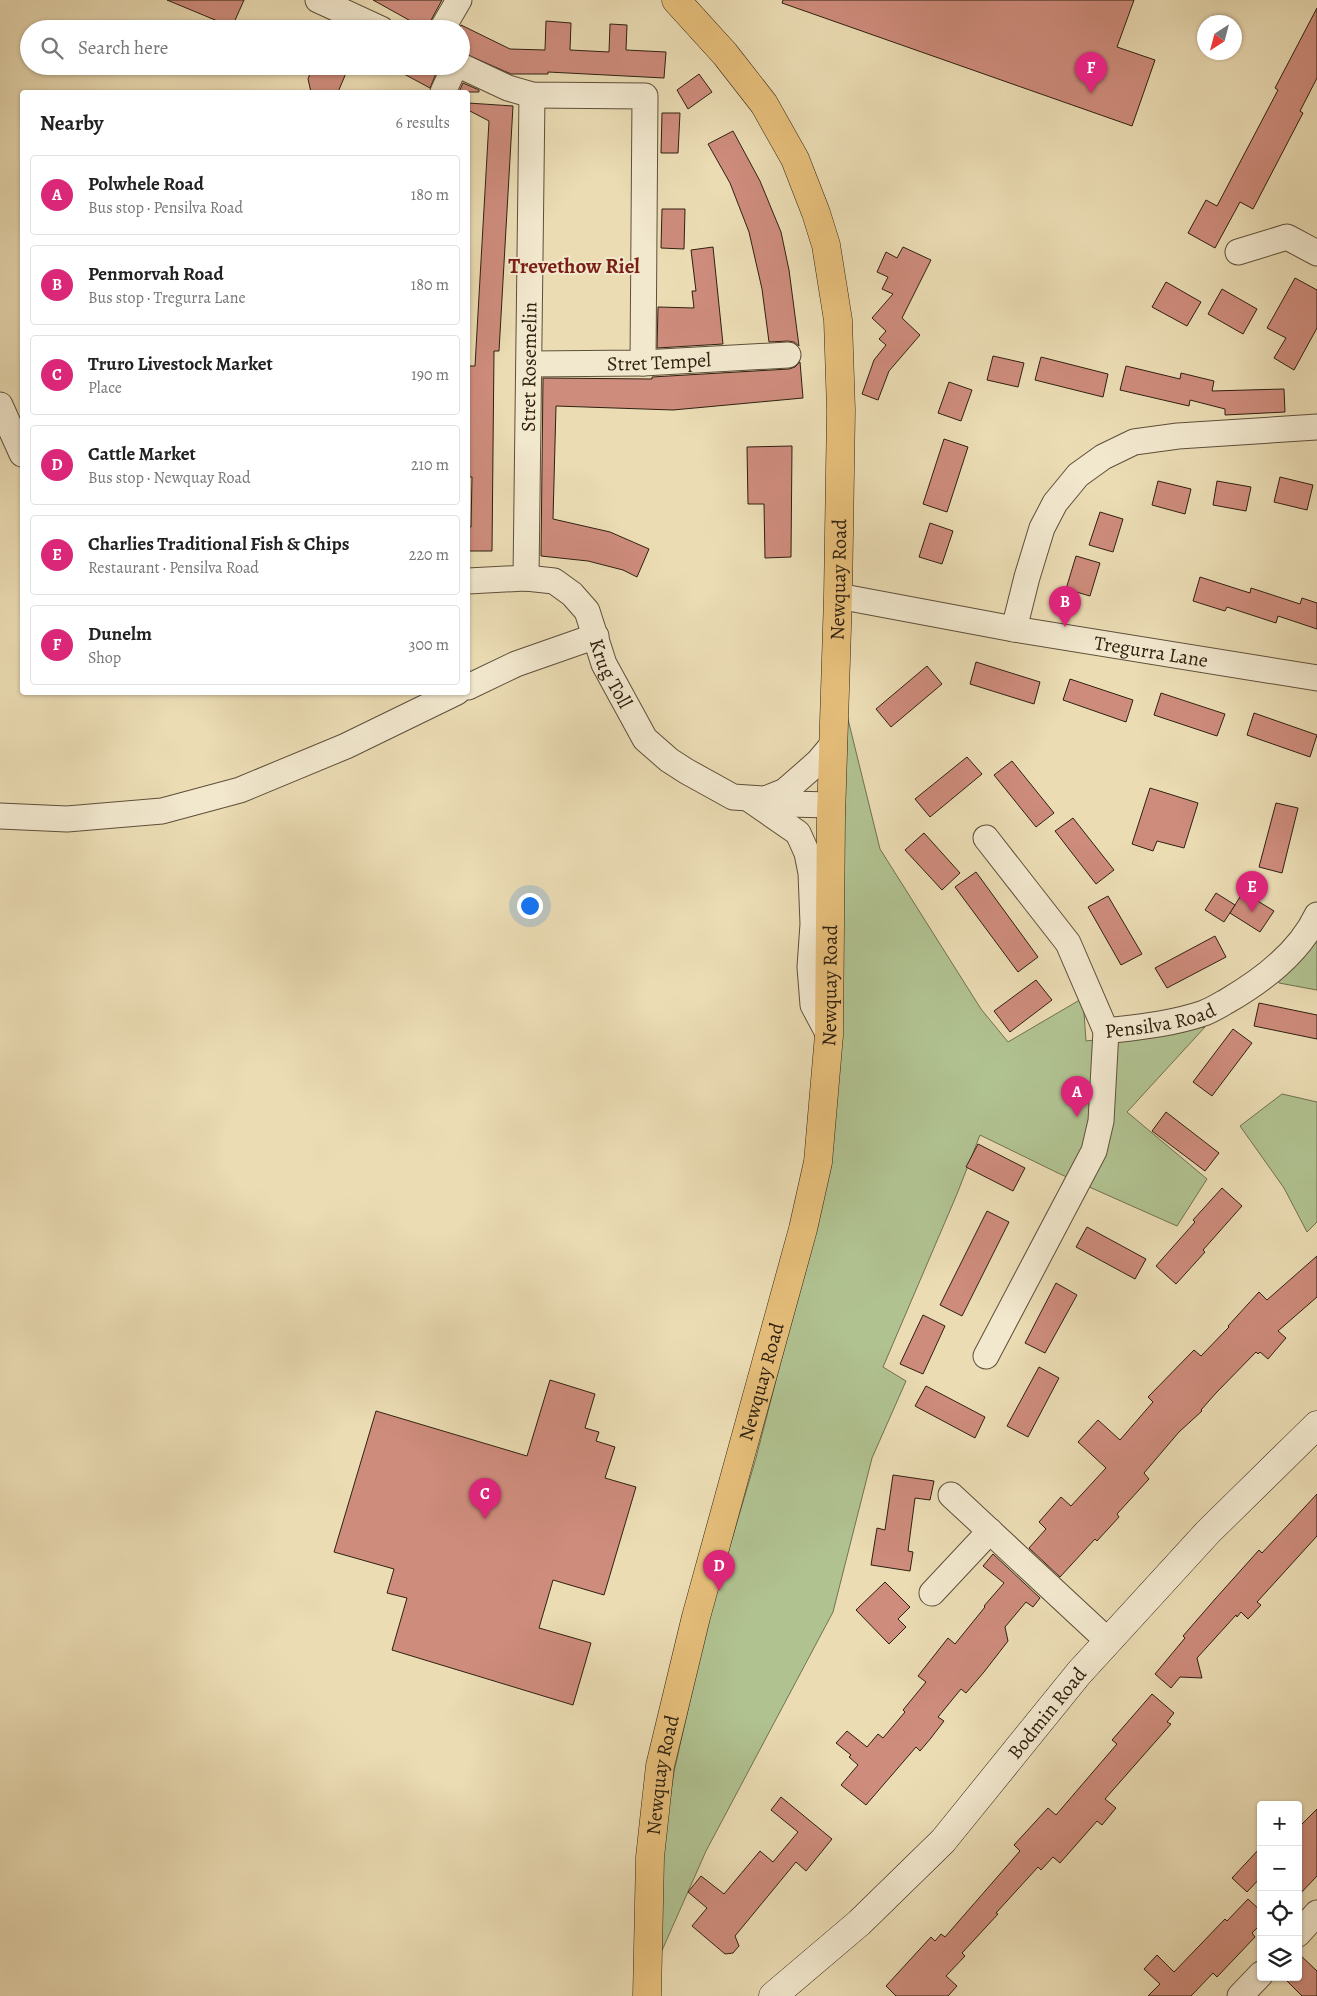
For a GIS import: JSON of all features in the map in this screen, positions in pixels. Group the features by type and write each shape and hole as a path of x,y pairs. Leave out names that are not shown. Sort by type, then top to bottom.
{"highway":[{"name":"Newquay Road","path":"647,1996 650,1857 660,1766 696,1617 803,1229 818,1162 829,1035 841,410 838,320 826,245 795,159 764,104 725,54 676,0"}],"street":[{"path":"318,0 361,20"},
{"path":"447,20 459,0"},
{"path":"470,70 508,88 532,95 645,96 643,363"},
{"path":"443,90 450,75"},
{"name":"Stret Rosemelin","path":"526,578 532,95"},
{"path":"1238,252 1287,237 1317,253"},
{"name":"Stret Tempel","path":"529,364 643,363 788,355"},
{"path":"0,404 20,449"},
{"path":"1014,629 1042,528 1055,503 1078,475 1103,457 1134,442 1160,438 1317,427"},
{"name":"Krug Toll","path":"470,581 526,578 554,581 572,594 586,611 604,664 645,739 669,760 733,797 832,810"},
{"name":"Tregurra Lane","path":"838,596 1014,629 1317,678"},
{"path":"470,686 516,664 596,636"},
{"path":"0,816 67,819 162,811 231,792 346,746 451,695"},
{"path":"757,799 785,792 818,762 834,743"},
{"path":"757,799 798,833 807,853 811,873 813,924 810,967 813,1005 829,1035"},
{"path":"782,821 832,810"},
{"path":"986,838 1068,944 1106,1031"},
{"name":"Pensilva Road","path":"986,1356 1094,1151 1100,1133 1106,1031 1185,1019 1206,1012 1246,990 1265,976 1289,955 1317,915"},
{"name":"Bodmin Road","path":"773,1996 859,1923 943,1841 1079,1673 1208,1532 1317,1425"},
{"path":"951,1495 1108,1641"},
{"path":"932,1593 990,1531"},
{"path":"1302,1930 1317,1913"}],"green space":[{"path":"843,699 880,849 981,1009 1008,1042 1083,998 1086,1041 1205,1027 1127,1112 1207,1179 1177,1226 1060,1174 980,1135 957,1194 883,1367 906,1381 872,1458 833,1612 706,1851 656,1964 661,1856 674,1772 708,1620 756,1458 815,1228"},
{"path":"1317,938 1317,990 1279,983 1277,979"},
{"path":"1282,1094 1317,1102 1317,1222 1307,1232 1284,1188 1240,1126"}],"building":[{"path":"167,0 244,0 235,20 215,20"},
{"path":"373,0 442,0 431,20 409,20"},
{"path":"783,0 1134,0 1117,47 1155,60 1132,126 782,3"},
{"path":"1317,8 1317,78 1300,111 1303,113 1253,209 1240,202 1215,248 1188,233 1206,200 1217,206 1278,90 1275,88"},
{"path":"546,21 571,23 570,50 609,52 610,24 627,25 626,50 666,52 664,78 548,72 548,74 511,74 470,56 470,29 510,49 545,50"},
{"path":"699,74 712,92 688,109 677,90"},
{"path":"310,75 345,75 339,90 311,90 308,79"},
{"path":"406,75 435,75 430,88"},
{"path":"463,83 479,90 479,92 470,92 470,90 460,90"},
{"path":"470,103 513,106 499,351 494,351 492,551 470,551 472,477 470,477 470,366 475,366 489,121 470,111"},
{"path":"662,113 680,113 678,153 661,153"},
{"path":"733,131 760,181 781,232 789,270 799,346 794,342 788,341 769,342 762,289 749,232 730,183 708,144"},
{"path":"662,209 685,209 684,249 661,248"},
{"path":"713,247 723,344 657,348 658,307 694,308 692,291 696,291 691,250"},
{"path":"903,247 931,260 902,318 920,335 889,371 878,400 862,394 874,360 886,345 879,339 886,331 872,318 893,294 882,289 888,277 877,272 886,252 897,258"},
{"path":"1295,278 1317,290 1317,328 1294,370 1274,358 1286,338 1267,328"},
{"path":"1166,282 1201,302 1187,326 1152,307"},
{"path":"1222,289 1257,309 1243,334 1208,314"},
{"path":"993,356 1024,363 1018,387 987,380"},
{"path":"1041,357 1108,374 1103,397 1035,380"},
{"path":"800,362 803,398 673,410 556,406 553,519 610,532 649,549 637,577 623,570 588,561 541,556 543,378 652,379 652,377 789,369 795,367"},
{"path":"1126,366 1180,379 1181,373 1214,381 1212,391 1284,389 1285,412 1225,415 1225,409 1190,400 1189,406 1120,390"},
{"path":"949,382 972,390 961,421 938,413"},
{"path":"944,439 968,447 947,512 923,504"},
{"path":"792,446 791,557 765,558 764,504 748,504 747,447"},
{"path":"1280,477 1313,485 1307,510 1274,502"},
{"path":"1158,481 1191,489 1185,514 1152,505"},
{"path":"1217,481 1251,487 1246,511 1213,505"},
{"path":"1100,512 1123,519 1113,552 1089,545"},
{"path":"930,523 953,531 942,564 919,557"},
{"path":"1076,556 1100,563 1090,596 1066,589"},
{"path":"1200,577 1250,593 1251,588 1300,604 1302,598 1317,603 1317,629 1278,616 1276,623 1227,607 1225,611 1193,601"},
{"path":"976,662 1040,682 1034,704 970,684"},
{"path":"927,666 942,684 891,727 876,709"},
{"path":"1070,679 1133,700 1126,722 1063,700"},
{"path":"1161,693 1225,714 1217,736 1154,715"},
{"path":"1254,713 1317,735 1310,757 1247,735"},
{"path":"967,757 982,774 930,817 915,799"},
{"path":"1012,761 1054,813 1036,827 994,775"},
{"path":"1150,788 1198,803 1184,848 1157,841 1153,851 1132,844"},
{"path":"1276,803 1298,808 1282,873 1259,867"},
{"path":"1073,818 1114,870 1096,884 1055,831"},
{"path":"924,833 960,873 942,890 905,850"},
{"path":"976,872 1038,957 1018,972 955,887"},
{"path":"1243,892 1274,911 1260,932 1230,913"},
{"path":"1216,893 1235,905 1224,922 1205,910"},
{"path":"1108,896 1142,954 1121,965 1088,907"},
{"path":"1215,936 1226,957 1167,988 1155,968"},
{"path":"1036,980 1052,1000 1010,1032 994,1011"},
{"path":"1259,1003 1317,1015 1317,1039 1254,1026"},
{"path":"1233,1029 1252,1043 1212,1096 1193,1082"},
{"path":"1166,1112 1219,1153 1205,1171 1152,1131"},
{"path":"978,1144 1025,1168 1013,1191 966,1167"},
{"path":"1222,1188 1242,1206 1176,1284 1156,1266"},
{"path":"987,1211 1009,1222 962,1316 940,1305"},
{"path":"1087,1227 1146,1259 1135,1279 1076,1247"},
{"path":"1317,1256 1317,1297 1278,1331 1286,1338 1268,1359 1260,1352 1258,1354 1256,1352 1216,1393 1202,1411 1179,1432 1144,1473 1149,1479 1117,1514 1119,1517 1097,1541 1095,1539 1060,1577 1029,1548 1046,1529 1039,1522 1061,1497 1071,1506 1106,1468 1078,1442 1098,1420 1120,1440 1153,1402 1148,1397 1194,1350 1201,1356 1259,1292 1267,1300"},
{"path":"1056,1283 1077,1295 1045,1353 1025,1343"},
{"path":"923,1315 945,1326 923,1374 900,1364"},
{"path":"1039,1367 1059,1378 1028,1437 1007,1426"},
{"path":"550,1380 595,1394 585,1428 599,1432 596,1441 615,1447 605,1478 636,1487 604,1595 553,1580 539,1628 591,1643 573,1705 392,1650 407,1598 387,1593 394,1569 334,1552 376,1411 527,1456"},
{"path":"926,1386 985,1417 975,1438 915,1406"},
{"path":"893,1475 934,1481 930,1500 915,1498 908,1551 913,1552 910,1571 871,1565 877,1528 885,1530"},
{"path":"1317,1494 1317,1536 1257,1602 1261,1605 1248,1619 1241,1612 1237,1617 1236,1615 1197,1658 1202,1678 1180,1677 1171,1688 1155,1674 1185,1638 1183,1636 1259,1550 1262,1553"},
{"path":"993,1554 1040,1598 1033,1607 1026,1602 1005,1627 1008,1641 984,1672 966,1693 961,1689 938,1717 944,1721 931,1738 920,1751 916,1747 866,1805 841,1785 858,1765 849,1757 851,1755 836,1743 847,1731 867,1747 878,1734 883,1738 905,1712 903,1710 926,1682 918,1676 948,1638 955,1644 1004,1583 983,1566"},
{"path":"885,1582 910,1607 898,1619 906,1627 889,1644 856,1610"},
{"path":"1152,1694 1174,1713 1167,1722 1171,1724 1105,1799 1116,1808 1102,1825 1097,1821 1060,1863 1053,1857 1041,1870 1038,1867 996,1913 998,1914 962,1953 965,1956 946,1976 957,1986 948,1996 896,1996 886,1986 931,1937 935,1941 941,1934 945,1937 1020,1851 1014,1845 1048,1808 1056,1815 1117,1744 1112,1740"},
{"path":"781,1797 832,1839 806,1871 796,1862 735,1936 739,1946 733,1953 725,1954 692,1926 707,1908 688,1892 701,1876 724,1894 760,1851 773,1862 798,1832 771,1810"},
{"path":"1317,1809 1317,1876 1302,1892 1302,1846 1302,1824"},
{"path":"1257,1851 1257,1881 1247,1892 1232,1878"},
{"path":"1248,1899 1257,1907 1257,1928 1252,1933 1255,1937 1217,1977 1213,1973 1191,1996 1148,1996 1160,1984 1144,1969 1157,1955 1174,1972 1225,1919 1227,1921"},
{"path":"1302,1957 1317,1971 1317,1996 1302,1996 1287,1981 1302,1981"}],"place":[{"name":"Dunelm","path":"1091,93"},
{"name":"Penmorvah Road","path":"1065,627"},
{"name":"Charlies Traditional Fish & Chips","path":"1252,912"},
{"name":"Polwhele Road","path":"1077,1117"},
{"name":"Truro Livestock Market","path":"485,1519"},
{"name":"Cattle Market","path":"719,1591"}],"district":[{"name":"Trevethow Riel","path":"574,266"}]}
